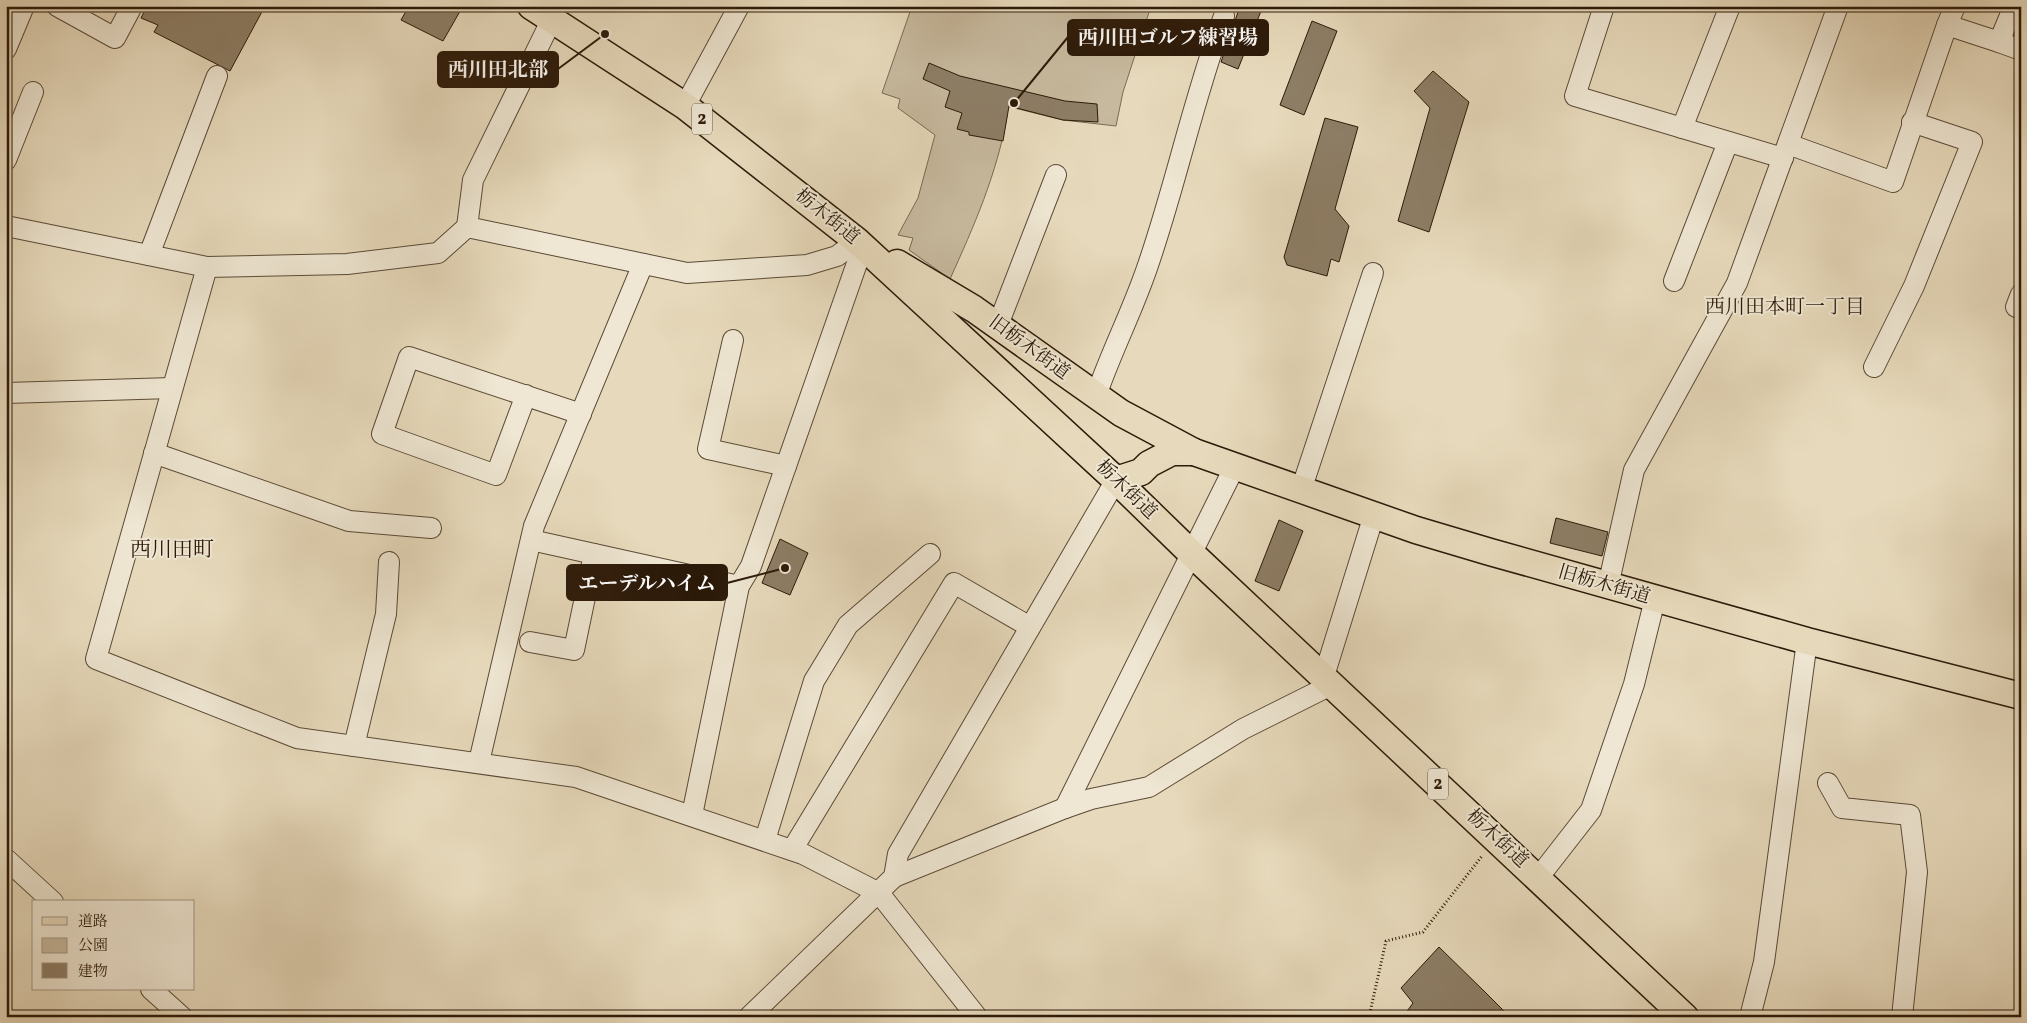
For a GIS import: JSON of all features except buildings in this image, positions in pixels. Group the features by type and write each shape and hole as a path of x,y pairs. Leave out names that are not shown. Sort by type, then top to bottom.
{"main road":[{"name":"栃木街道","path":"541,12 685,106 860,243 1116,480 1191,553 1329,680 1685,1017"},
{"name":"旧栃木街道","path":"860,243 928,281 998,325 1096,396 1183,452 1235,466 1374,515 1490,552 1807,641 2021,696"},
{"path":"998,325 997,330 1001,338 1114,419 1183,452"},
{"path":"1116,480 1141,472 1149,464 1183,452"},
{"path":"1151,513 1148,500 1149,487 1159,465 1183,452"}],"street":[{"path":"6,49 24,6"},
{"path":"57,6 114,38 132,6"},
{"path":"685,106 739,6"},
{"path":"1604,6 1575,96 1728,142 1785,151 1893,182 1912,122 1955,6"},
{"path":"1682,128 1730,6"},
{"path":"1608,586 1634,470 1737,283 1838,6"},
{"path":"1999,42 2014,6"},
{"path":"6,226 207,267 347,264 438,253 467,227 473,180 541,12"},
{"path":"1096,396 1112,351 1128,321 1147,268 1209,57 1224,16"},
{"path":"1947,25 2021,50"},
{"path":"149,255 217,76"},
{"path":"6,160 33,92"},
{"path":"1874,367 1914,286 1972,142 1912,122"},
{"path":"1674,281 1728,142"},
{"path":"998,325 1056,174"},
{"path":"467,227 687,273 807,265 837,256 860,243"},
{"path":"692,815 739,586 751,566 860,243"},
{"path":"479,762 534,526 643,264"},
{"path":"207,267 96,659 297,738 576,777 792,850 879,893 977,1017"},
{"path":"1301,490 1373,274"},
{"path":"734,340 708,449 786,466"},
{"path":"526,395 496,475 382,434 409,357 526,395 581,414"},
{"path":"6,393 172,388"},
{"path":"154,453 349,521 431,528"},
{"path":"1065,808 1235,466"},
{"path":"894,877 898,854 1116,480"},
{"path":"749,1017 894,877 1065,808 1091,799 1148,787 1243,729 1329,680 1374,515"},
{"path":"531,540 739,586"},
{"path":"530,642 574,650 594,554"},
{"path":"765,840 814,681 848,625 930,554"},
{"path":"354,746 386,614 389,562"},
{"path":"792,850 954,583 1030,627"},
{"path":"1538,878 1591,810 1634,684 1656,599"},
{"path":"1750,1017 1764,962 1807,641"},
{"path":"1828,783 1842,808 1910,815 1917,872 1902,1017"},
{"path":"6,860 51,900"},
{"path":"152,990 182,1017"}],"path":[{"path":"1369,1017 1386,942 1423,932 1496,838"}],"green space":[{"path":"912,6 1151,6 1123,92 1116,126 1063,120 1006,106 1004,114 1007,116 1003,137 991,179 950,279 909,250 913,238 898,235 918,198 935,135 898,108 900,99 882,93"}],"place":[{"name":"西川田北部","path":"605,34"},
{"name":"西川田ゴルフ練習場","path":"1014,103"},
{"name":"エーデルハイム","path":"785,568"}],"district":[{"name":"西川田本町一丁目","path":"1785,308"},
{"name":"西川田町","path":"172,550"}]}
